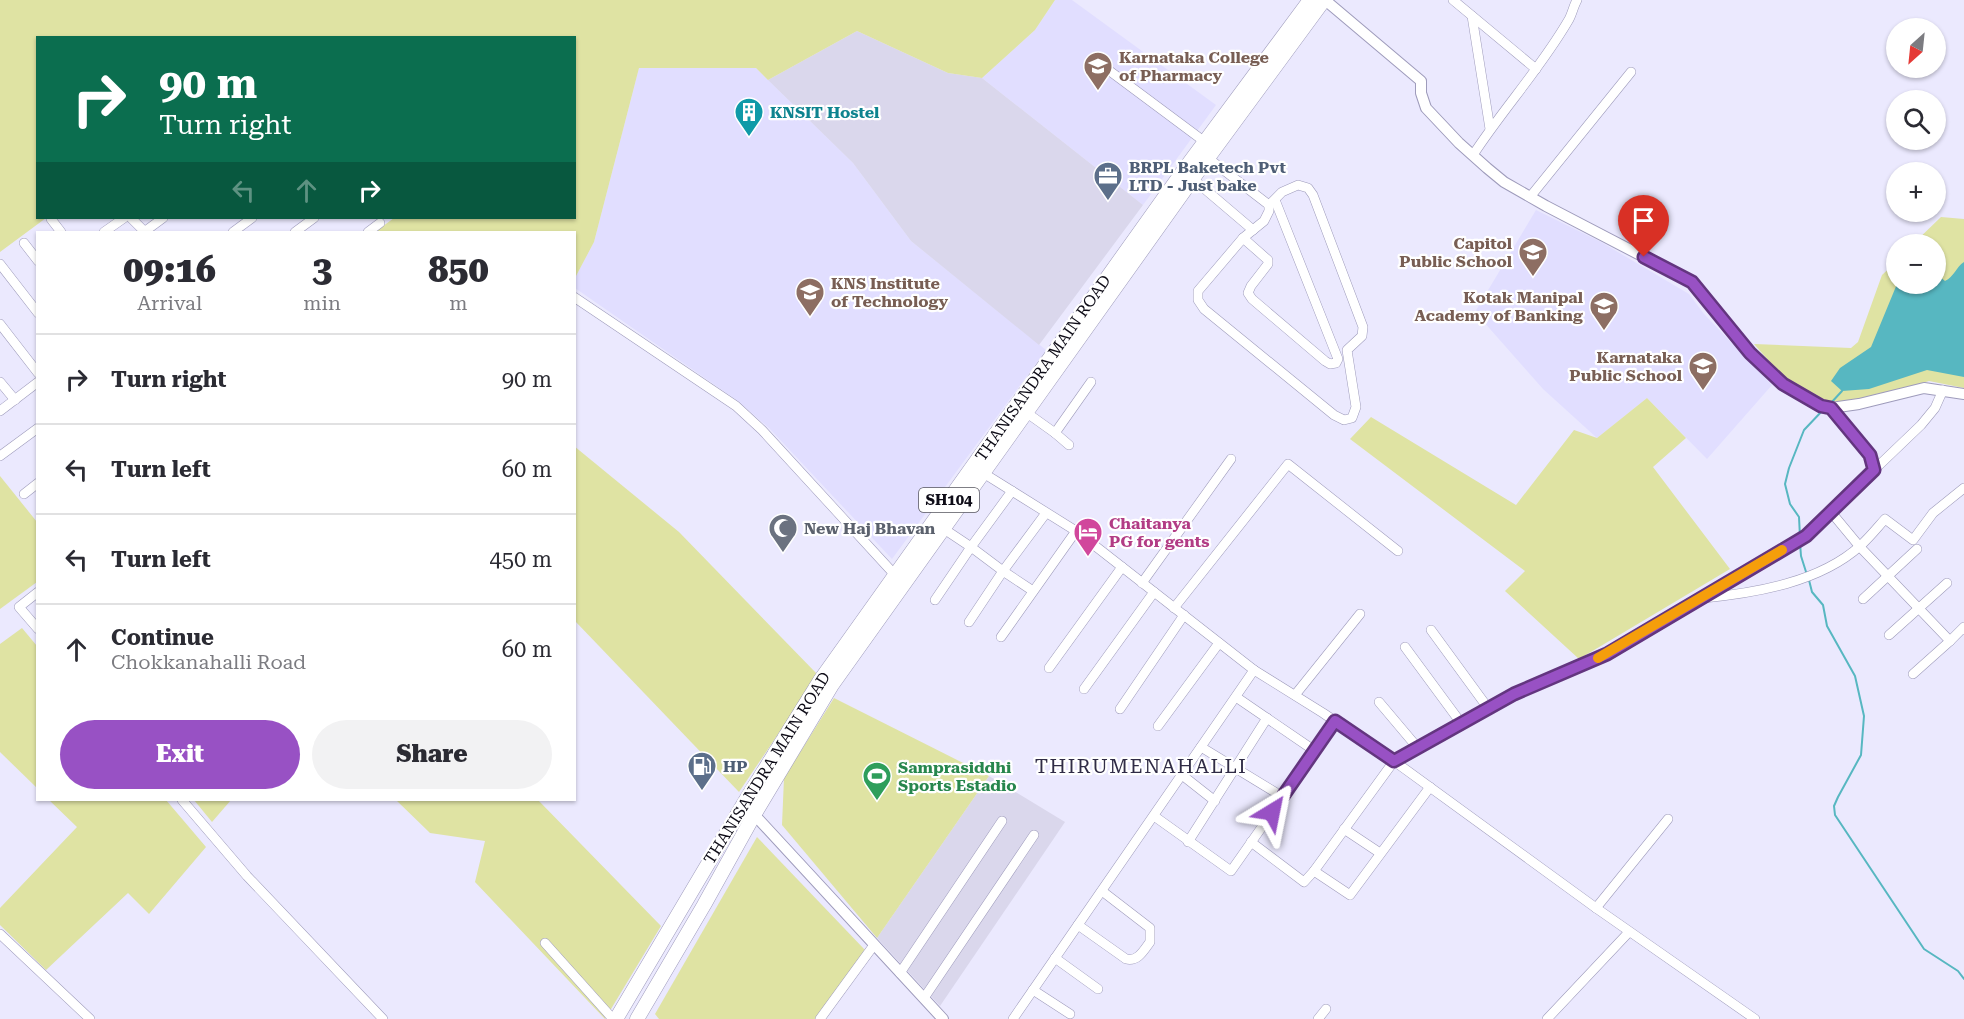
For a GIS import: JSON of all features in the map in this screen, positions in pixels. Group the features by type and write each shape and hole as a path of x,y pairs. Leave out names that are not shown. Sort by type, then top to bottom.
{"main road":[{"name":"THANISANDRA MAIN ROAD","path":"637,1019 754,815 832,685 944,529 978,469 1205,142 1310,0"},
{"name":"THANISANDRA MAIN ROAD","path":"615,1019 821,679 895,575 978,469 1027,413 1208,158 1325,0"}],"street":[{"path":"1325,0 1421,81 1421,93 1426,108 1504,182 1692,282 1750,353 1783,384 1826,407 1870,455 1874,470"},
{"path":"1453,0 1536,69"},
{"path":"1473,155 1536,69 1568,21 1577,0"},
{"path":"1472,16 1490,129"},
{"path":"1099,63 1205,142"},
{"path":"1530,197 1631,72"},
{"path":"1208,158 1272,202 1338,359 1336,363 1330,364 1324,361 1252,299 1248,293 1268,264 1268,260 1244,238"},
{"path":"1193,179 1252,230"},
{"path":"1298,185 1308,188 1313,195 1362,327 1362,336 1347,350 1356,407 1352,418 1344,420 1334,415 1204,309 1198,300 1198,291 1252,230 1264,221 1272,202 1282,192 1298,185"},
{"path":"51,219 60,231"},
{"path":"105,231 123,219"},
{"path":"132,219 143,231"},
{"path":"145,231 162,219"},
{"path":"234,231 251,219"},
{"path":"296,231 313,219"},
{"path":"369,231 380,223"},
{"path":"24,243 36,258"},
{"path":"0,264 36,310"},
{"path":"576,298 736,406 762,430 895,575"},
{"path":"0,324 36,370"},
{"path":"0,382 15,400"},
{"path":"1055,433 1091,382"},
{"path":"0,411 36,384"},
{"path":"1826,407 1859,404 1924,388 1964,394"},
{"path":"1251,842 1304,882 1394,761 1514,694 1607,654 1800,540 1921,425 1935,408 1943,390"},
{"path":"1027,413 1069,445"},
{"path":"0,456 36,429"},
{"path":"1142,583 1231,459"},
{"path":"1174,608 1288,464 1398,551"},
{"path":"978,469 1076,531 1254,670 1394,761 1629,932 1755,1019"},
{"path":"24,494 36,485"},
{"path":"1702,598 1742,594 1825,570 1860,547 1885,519 1912,540 1933,513 1964,488"},
{"path":"935,600 1012,491"},
{"path":"1831,512 1860,547 1950,641"},
{"path":"969,622 1046,513"},
{"path":"944,529 1033,591"},
{"path":"1001,637 1076,531"},
{"path":"1863,599 1917,549"},
{"path":"1049,668 1122,567"},
{"path":"1889,635 1947,583"},
{"path":"1084,690 1154,592"},
{"path":"36,594 18,607 36,627"},
{"path":"1295,695 1360,614"},
{"path":"1120,710 1184,615"},
{"path":"1913,674 1964,627"},
{"path":"1431,630 1488,708"},
{"path":"1158,726 1219,643"},
{"path":"1405,647 1461,723"},
{"path":"1013,1019 1254,670"},
{"path":"1236,697 1315,751"},
{"path":"1379,702 1418,747"},
{"path":"1188,842 1266,718"},
{"path":"1154,816 1231,871 1335,721"},
{"path":"1201,747 1283,797"},
{"path":"1182,775 1215,801"},
{"path":"1314,871 1350,895 1430,787"},
{"path":"183,801 247,876 383,1019"},
{"path":"744,803 943,1019"},
{"path":"1596,908 1668,819"},
{"path":"900,973 1002,821"},
{"path":"1344,829 1380,853"},
{"path":"924,998 1034,835"},
{"path":"1078,926 1126,959 1137,958 1150,942 1150,928 1102,891"},
{"path":"1547,1019 1629,932"},
{"path":"0,934 90,1019"},
{"path":"545,943 615,1019"},
{"path":"820,1019 874,945"},
{"path":"1055,958 1098,989"},
{"path":"1032,990 1070,1014"},
{"path":"1318,1019 1326,1009"}],"shaded area":[{"name":"Karnataka College of Pharmacy","path":"1055,0 1072,0 1216,105 1143,205 982,78 1035,30"},
{"path":"857,31 948,73 982,78 1143,205 1039,345 911,241 853,163 768,80"},
{"name":"KNS Institute of Technology","path":"639,68 756,68 853,163 911,241 1046,350 892,559 769,428 738,401 576,289 576,276 594,242"},
{"path":"1536,210 1601,242 1689,294 1704,314 1772,385 1707,459 1647,398 1597,438 1543,389 1475,312"},
{"path":"989,776 1065,822 940,1006 877,938"}],"green space":[{"path":"0,0 1055,0 1035,30 982,78 948,73 857,31 768,80 756,68 639,68 594,242 576,276 576,231 376,231 393,219 576,219 576,36 36,36 36,219 45,219 0,252"},
{"path":"1946,217 1964,219 1964,388 1929,381 1880,396 1837,404 1815,399 1784,378 1754,344 1851,348 1858,342 1882,275 1886,271 1886,294 1946,294 1946,234 1923,234 1936,222 1946,222"},
{"path":"1647,398 1686,438 1653,467 1730,569 1579,659 1505,591 1525,571 1350,439 1371,417 1516,505 1574,430 1597,438"},
{"path":"576,448 679,532 818,675 739,792 576,622"},
{"path":"0,476 36,521 36,583 0,609"},
{"path":"22,628 36,645 36,787 0,752 0,644"},
{"name":"Samprasiddhi Sports Estadio","path":"834,698 989,776 877,938 782,825 784,778"},
{"path":"50,801 167,801 206,847 149,914 128,893 46,970 0,925 0,908 77,827"},
{"path":"195,801 230,801 212,822"},
{"path":"397,801 539,801 661,926 605,1019 475,882 485,841 430,833"},
{"path":"757,837 865,950 815,1019 659,1019 655,1014"}],"water":[{"path":"1964,262 1964,377 1927,370 1869,389 1842,391 1831,381 1840,368 1871,347 1893,294 1946,294 1946,280"}],"waterway":[{"path":"1830,404 1842,391"},
{"path":"1800,537 1799,517 1790,504 1785,484 1804,430 1823,410"},
{"path":"1800,543 1801,556 1807,575"},
{"path":"1809,580 1812,592 1823,605 1827,626 1855,676 1864,716 1861,755 1834,806 1835,815 1924,949 1958,971 1964,979"}],"slow traffic":[{"path":"1598,658 1782,550"}],"place":[{"name":"Karnataka College of Pharmacy","path":"1098,92"},
{"name":"KNSIT Hostel","path":"749,138"},
{"name":"BRPL Baketech Pvt LTD - Just bake","path":"1108,202"},
{"name":"Capitol Public School","path":"1533,278"},
{"name":"KNS Institute of Technology","path":"810,318"},
{"name":"Kotak Manipal Academy of Banking","path":"1604,332"},
{"name":"Karnataka Public School","path":"1703,392"},
{"name":"New Haj Bhavan","path":"783,554"},
{"name":"Chaitanya PG for gents","path":"1088,558"},
{"name":"HP","path":"702,792"},
{"name":"Samprasiddhi Sports Estadio","path":"877,802"}],"district":[{"name":"THIRUMENAHALLI","path":"1141,766"}],"route":[{"path":"1272,812 1335,721 1394,761 1514,694 1607,654 1806,536 1874,470 1870,455 1831,408 1804,398 1783,384 1750,353 1692,282 1644,257"}]}
